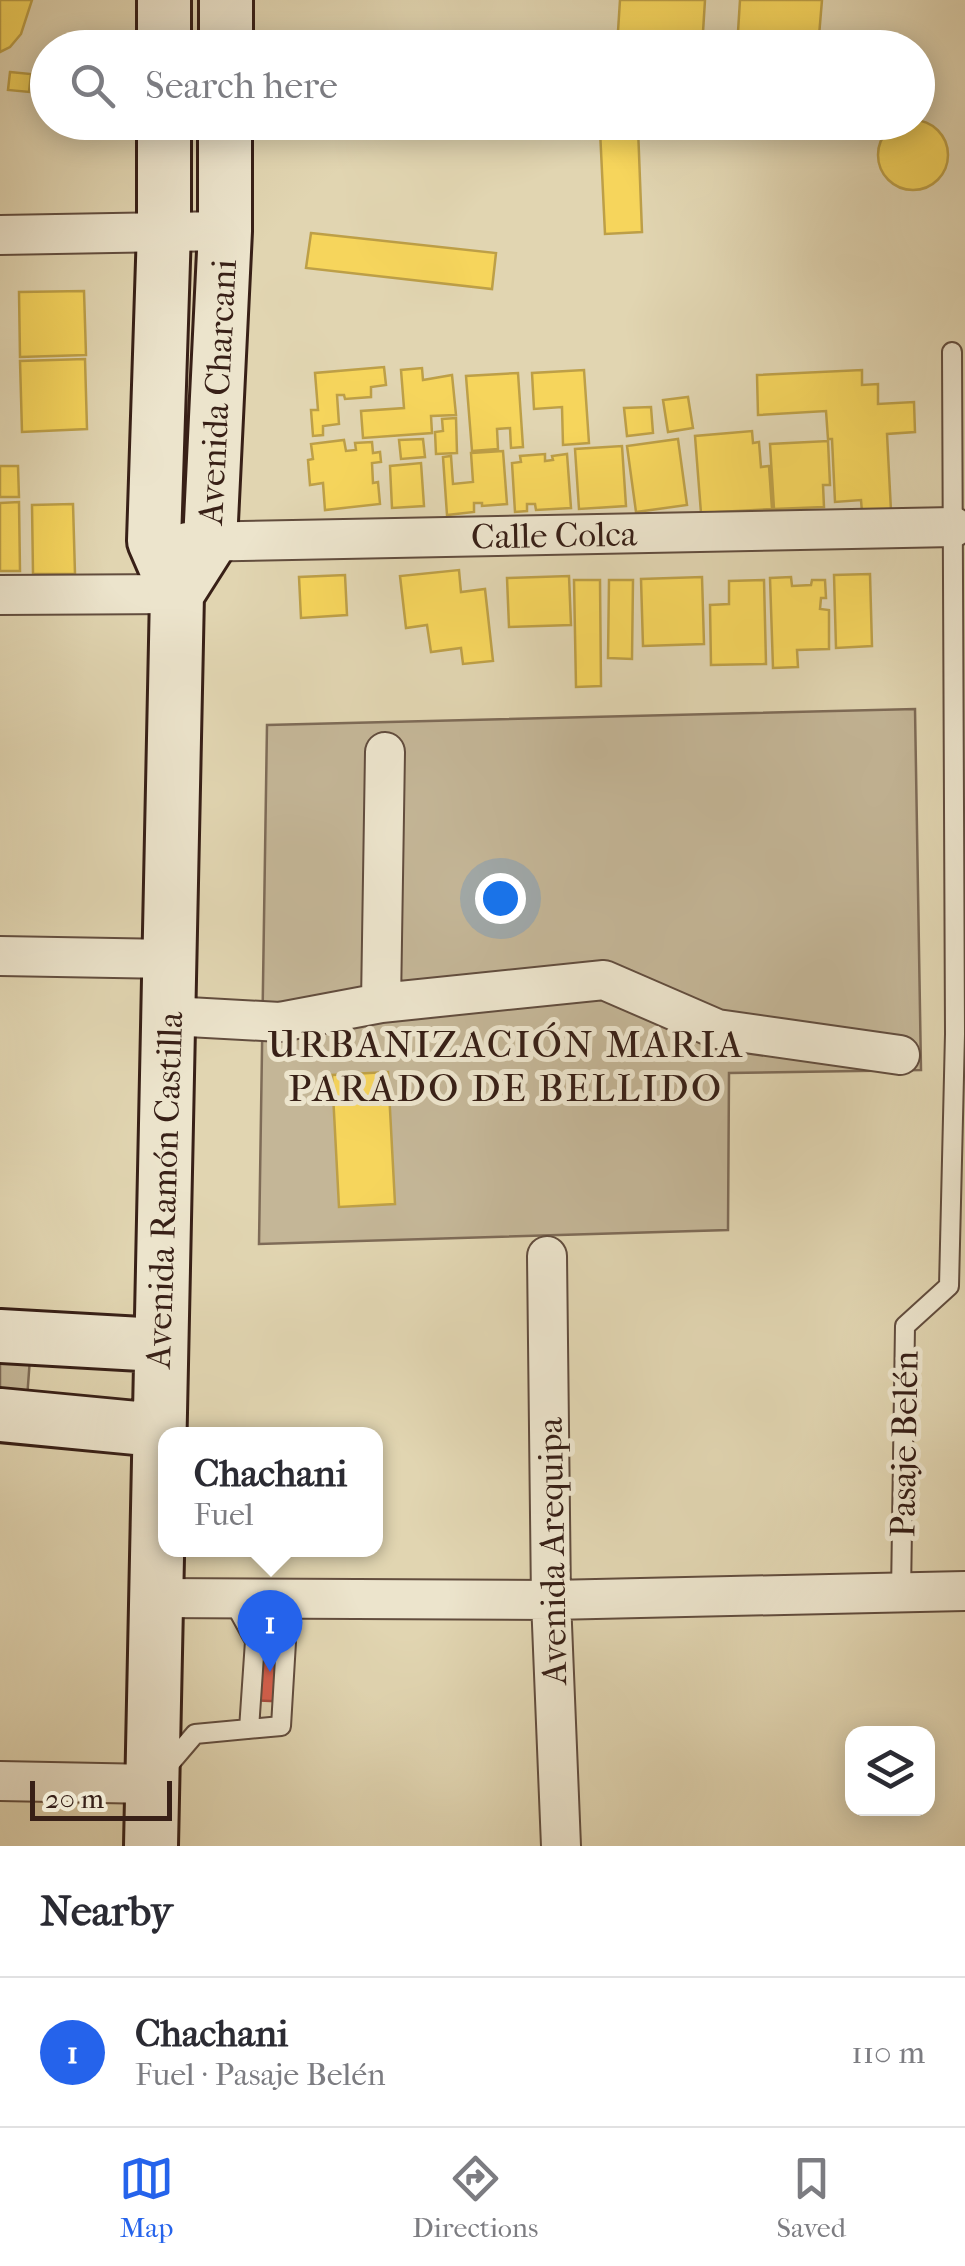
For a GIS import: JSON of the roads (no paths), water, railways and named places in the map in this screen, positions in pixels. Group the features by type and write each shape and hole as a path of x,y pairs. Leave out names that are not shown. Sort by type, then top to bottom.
{"main road":[{"path":"164,0 164,30"},
{"path":"226,0 226,30"},
{"name":"Avenida Charcani","path":"164,140 154,541 177,594"},
{"name":"Avenida Charcani","path":"177,594 210,542 226,140"},
{"name":"Avenida Ramón Castilla","path":"152,1846 157,1430 170,1016 177,594"},
{"path":"0,1336 160,1344"},
{"path":"0,1415 157,1430"}],"street":[{"path":"0,235 225,231"},
{"name":"Calle Colca","path":"154,541 954,526"},
{"path":"0,595 177,594"},
{"path":"382,1003 385,752"},
{"path":"0,956 171,958"},
{"path":"170,1016 280,1022 382,1003 604,980 717,1029 900,1054"},
{"name":"Avenida Arequipa","path":"548,1256 551,1600 561,1846"},
{"path":"155,1598 551,1600 965,1592"},
{"path":"0,1781 152,1784"}],"lane":[{"name":"Pasaje Belén","path":"901,1594 906,1326 949,1286 955,1034 952,352"},
{"path":"231,1598 255,1641 250,1729"},
{"path":"152,1784 195,1734 281,1726 286,1642 255,1641"}],"place":[{"name":"Chachani","path":"270,1672"}],"district":[{"name":"URBANIZACIÓN MARIA PARADO DE BELLIDO","path":"506,1066"}]}
